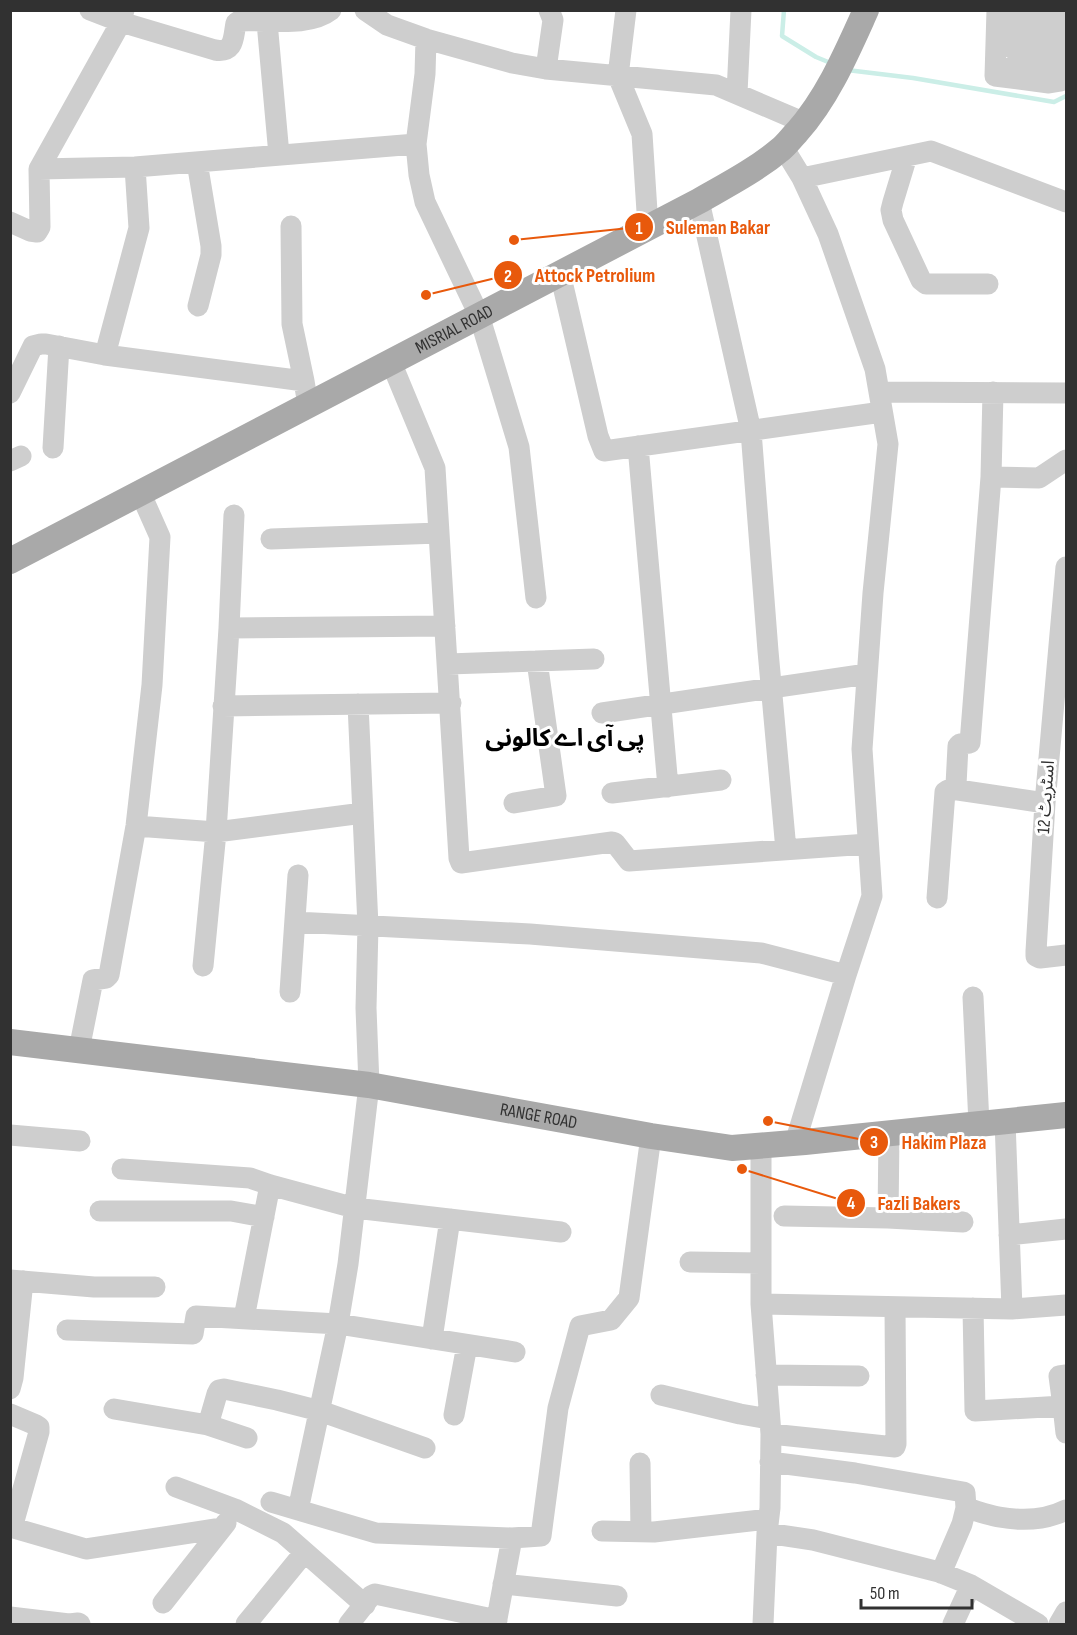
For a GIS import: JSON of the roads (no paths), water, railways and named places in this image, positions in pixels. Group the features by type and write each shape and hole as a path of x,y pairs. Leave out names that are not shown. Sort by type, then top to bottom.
{"main road":[{"name":"MISRIAL ROAD","path":"10,561 140,492 306,393 391,362 699,201 753,170 783,147 805,123 823,96 849,48 866,10"},
{"name":"RANGE ROAD","path":"10,1042 369,1085 651,1136 732,1148 1066,1115"}],"street":[{"path":"90,10 123,16 224,52 232,44 237,17 245,21 267,22 310,19 323,16 331,10"},
{"path":"365,10 393,18 426,39 512,63 546,69 716,85 805,123"},
{"path":"546,69 553,20 549,10"},
{"path":"626,10 618,76 642,134 648,227"},
{"path":"737,93 741,10"},
{"path":"10,222 30,231 37,232 40,227 39,170 123,16"},
{"path":"997,33 1066,18"},
{"path":"267,22 279,155"},
{"path":"997,33 1066,34"},
{"path":"997,33 1066,48"},
{"path":"997,33 1066,69"},
{"path":"997,33 994,74 997,77 1049,83 1061,81 1066,75"},
{"path":"426,39 425,74 416,144 424,202 479,315 519,447 536,598"},
{"path":"39,170 135,167 416,144"},
{"path":"783,147 802,178 828,234 875,369 888,444 873,593 861,749 872,896 795,1143"},
{"path":"802,178 931,151 1066,202"},
{"path":"907,156 891,210 921,280 926,284 988,284"},
{"path":"197,162 211,246 211,255 198,306"},
{"path":"105,355 139,228 135,167"},
{"path":"699,201 751,430 786,850"},
{"path":"10,393 33,346 41,344 306,393 292,324 291,226"},
{"path":"560,273 597,436 604,451 751,430 881,402 993,392 1066,393"},
{"path":"53,448 59,346"},
{"path":"391,362 435,468 461,863 612,842 629,861 868,844"},
{"path":"958,790 956,785 958,746 970,743 992,477 993,392"},
{"path":"638,446 668,787"},
{"path":"992,477 1039,478 1066,460"},
{"path":"79,1050 93,980 106,978 109,975 136,826 152,685 159,537 140,492"},
{"path":"203,966 216,832 234,515"},
{"path":"271,539 439,533"},
{"name":"اسٹریٹ 12","path":"1066,567 1059,729 1045,803 1036,956 1040,958 1066,955"},
{"path":"229,628 446,626"},
{"path":"448,664 594,659"},
{"path":"514,803 556,796 537,661"},
{"path":"602,713 867,674"},
{"path":"223,706 451,703"},
{"path":"298,1510 338,1324 348,1264 369,1085 366,1008 368,926 358,704"},
{"path":"612,793 721,780"},
{"path":"937,898 945,792 958,790 1045,803"},
{"path":"136,826 216,832 363,813"},
{"path":"290,992 298,875"},
{"path":"295,922 530,934 761,953 846,975"},
{"path":"973,997 979,1124"},
{"path":"1005,1121 1012,1309"},
{"path":"888,1218 889,1133"},
{"path":"10,1135 80,1141"},
{"path":"271,1502 376,1533 512,1538 541,1536 558,1408 580,1326 611,1320 630,1298 651,1136"},
{"path":"761,1146 761,1304 770,1426 763,1624"},
{"path":"122,1168 250,1178 355,1208 561,1232"},
{"path":"244,1318 270,1185"},
{"path":"100,1211 231,1211 264,1216"},
{"path":"784,1216 963,1222"},
{"path":"432,1339 450,1219"},
{"path":"1009,1235 1066,1229"},
{"path":"690,1262 761,1263"},
{"path":"11,1381 17,1280 94,1287 155,1287"},
{"path":"761,1304 1012,1309 1066,1305"},
{"path":"661,1395 740,1414 770,1426 894,1447 896,1444 894,1307"},
{"path":"973,1308 975,1411 1063,1406"},
{"path":"67,1330 193,1334 196,1316 244,1318 338,1324 515,1352"},
{"path":"454,1415 467,1345"},
{"path":"1066,1374 1059,1376 1066,1433"},
{"path":"766,1375 860,1377"},
{"path":"208,1425 217,1394 219,1390 224,1389 320,1411 424,1448"},
{"path":"114,1409 208,1425 247,1438"},
{"path":"10,1414 39,1427 11,1528 86,1549 222,1528"},
{"path":"770,1462 855,1473 965,1493 966,1509 962,1524 941,1573"},
{"path":"640,1463 641,1532"},
{"path":"176,1487 235,1509 283,1533 365,1605"},
{"path":"163,1603 235,1509"},
{"path":"966,1509 1020,1520 1040,1518 1066,1510"},
{"path":"602,1531 654,1532 768,1526 941,1573 971,1585 1038,1624"},
{"path":"349,1624 375,1594 496,1622 512,1538"},
{"path":"246,1624 304,1553"},
{"path":"503,1584 617,1596"},
{"path":"953,1624 971,1585"},
{"path":"10,1617 80,1624"}],"waterway":[{"path":"784,10 782,36 816,57 833,64"},
{"path":"847,70 913,78 1054,102 1066,96"}],"place":[{"name":"Suleman Bakar","path":"514,240"},
{"name":"Attock Petrolium","path":"426,295"},
{"name":"Hakim Plaza","path":"768,1121"},
{"name":"Fazli Bakers","path":"742,1169"}],"district":[{"name":"پی آی اے کالونی","path":"565,738"}]}
